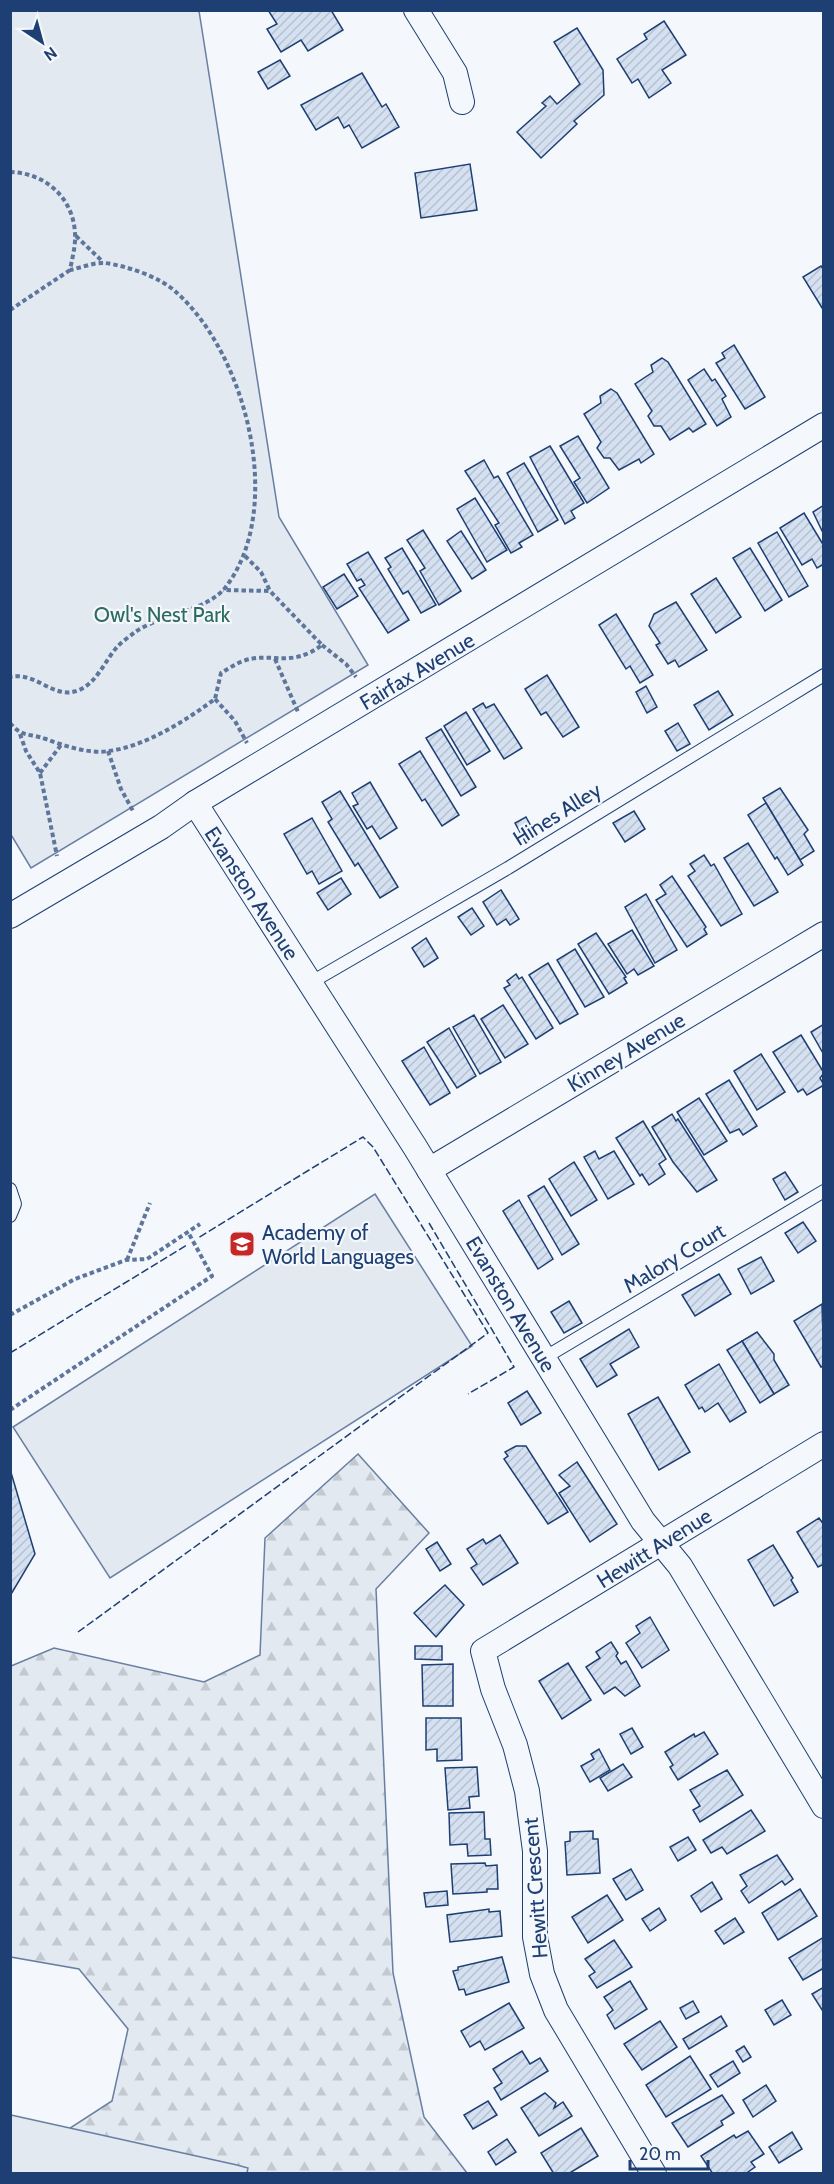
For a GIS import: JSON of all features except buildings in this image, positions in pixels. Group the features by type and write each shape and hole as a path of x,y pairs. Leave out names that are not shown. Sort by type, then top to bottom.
{"street":[{"path":"416,10 455,72 462,102"},
{"name":"Fairfax Avenue","path":"10,916 824,425"},
{"name":"Evanston Avenue","path":"195,803 429,1170 643,1521 680,1566 824,1806"},
{"name":"Kinney Avenue","path":"429,1170 824,934"},
{"name":"Hewitt Avenue","path":"483,1651 824,1444"},
{"name":"Hewitt Crescent","path":"483,1651 493,1689 515,1745 527,1791 535,1851 535,1937 542,1974 556,2010 654,2174"}],"lane":[{"name":"Hines Alley","path":"310,983 508,868 824,675"},
{"path":"10,1189 15,1204 10,1216"},
{"name":"Malory Court","path":"544,1358 824,1191"}],"path":[{"path":"10,172 27,173 47,183 65,198 72,214 75,235 70,270"},
{"path":"10,677 22,675 64,693 79,691 92,681 118,646 137,631 199,605 223,590 244,556 254,505 249,420 237,382 219,345 198,315 175,291 149,277 103,263 75,235"},
{"path":"10,310 70,270 103,263"},
{"path":"244,556 261,572 270,591 322,645 346,664 356,677"},
{"path":"223,590 270,591"},
{"path":"19,734 61,745 108,752 142,741 194,715 215,699 221,673 244,660 296,658 322,645"},
{"path":"275,659 298,712"},
{"path":"215,699 236,721 247,743"},
{"path":"10,723 19,734 26,751 40,773 57,856"},
{"path":"40,773 61,745"},
{"path":"108,752 121,789 133,811"},
{"path":"127,1260 150,1203"},
{"path":"10,1315 75,1279 127,1260 147,1259 200,1224"},
{"path":"10,1410 212,1276 188,1232"}],"green space":[{"name":"Owl's Nest Park","path":"11,10 199,11 279,517 368,665 31,868 10,833"},
{"path":"375,1194 472,1346 110,1578 13,1427"},
{"path":"358,1454 429,1533 376,1589 393,1973 424,2117 467,2173 11,2173 10,2127 58,2136 112,2101 128,2029 79,1969 11,1957 11,1666 54,1648 204,1682 260,1655 265,1538"},
{"path":"11,2115 237,2165 248,2168 247,2173 11,2173"}],"fence":[{"path":"78,1632 488,1333 373,1147 363,1137 198,1238"},
{"path":"429,1223 514,1367 468,1394"},
{"path":"10,1353 187,1245"}],"place":[{"name":"Academy of World Languages","path":"242,1244"}]}
